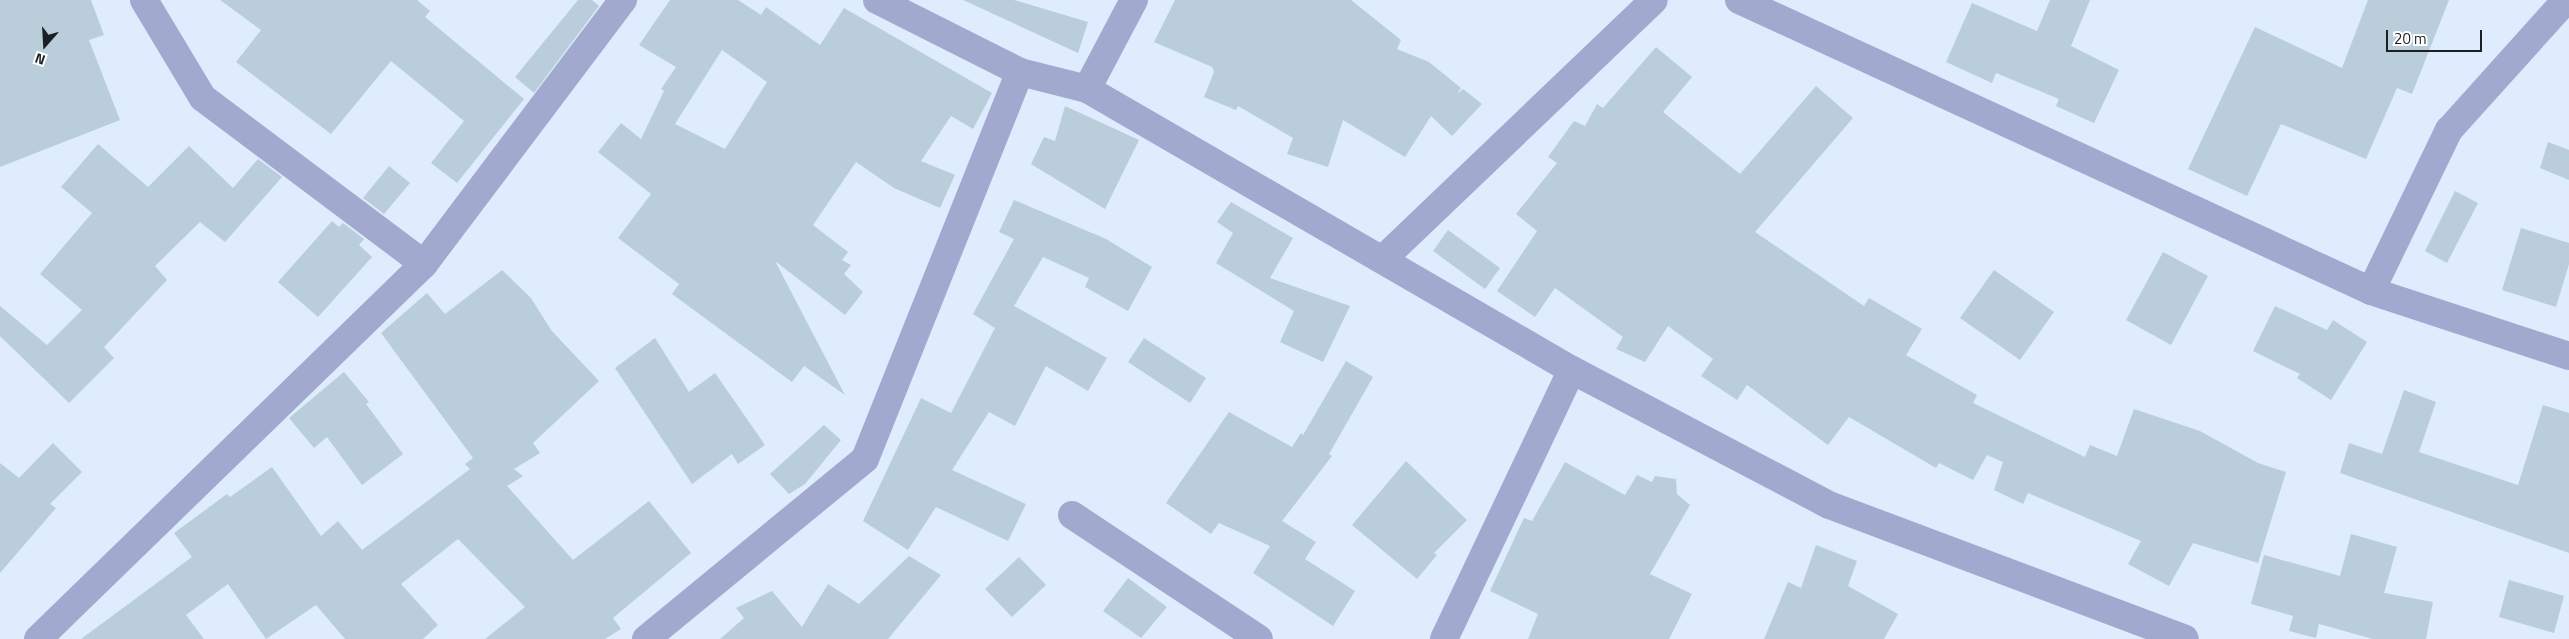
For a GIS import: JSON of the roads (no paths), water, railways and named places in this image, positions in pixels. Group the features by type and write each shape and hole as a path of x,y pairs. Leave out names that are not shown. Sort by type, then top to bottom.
{"street":[{"path":"144,0 203,98 424,264"},
{"path":"38,639 424,264 623,0"},
{"path":"877,0 1020,72 1087,89 1384,258 1572,370 1829,506 2184,639"},
{"path":"1087,89 1134,0"},
{"path":"1384,258 1654,0"},
{"path":"1739,0 2371,291 2569,356"},
{"path":"2371,291 2449,130 2566,0"},
{"path":"658,636 865,459 1020,72"},
{"path":"1444,639 1572,370"},
{"path":"1072,515 1259,639"}]}
